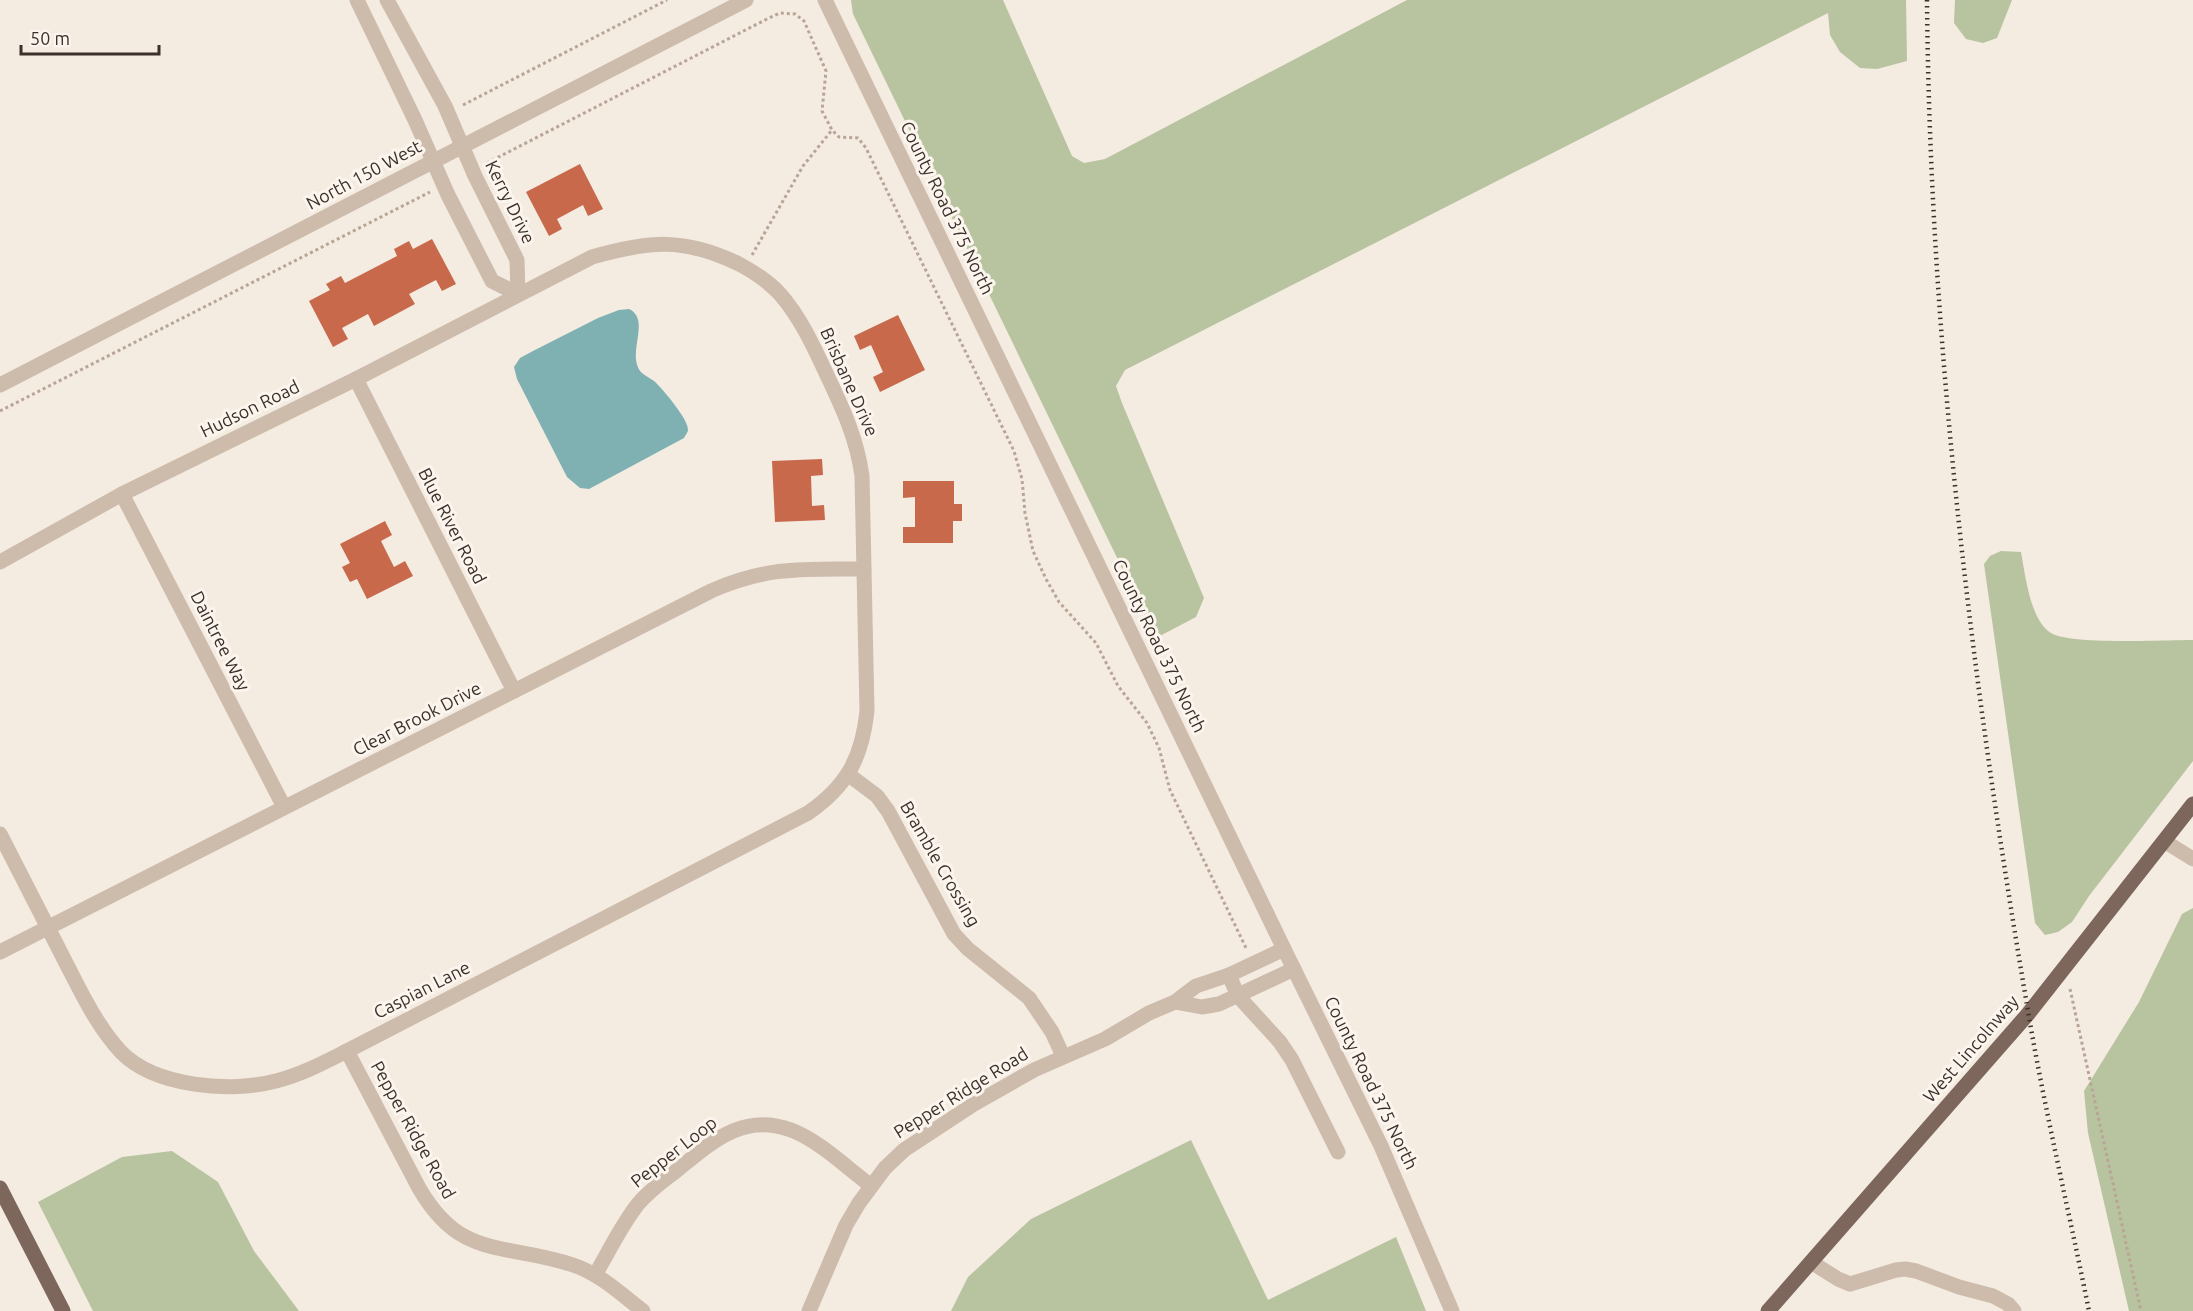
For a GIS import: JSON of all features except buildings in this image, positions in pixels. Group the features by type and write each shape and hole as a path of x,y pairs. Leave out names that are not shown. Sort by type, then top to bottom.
{"main road":[{"name":"West Lincolnway","path":"1768,1311 2028,1014 2193,804"},
{"path":"0,1188 63,1311"}],"street":[{"path":"357,0 415,120 443,185 492,281 518,294"},
{"name":"Kerry Drive","path":"387,0 445,106 472,170 517,260 518,294"},
{"name":"North 150 West","path":"0,385 746,0"},
{"name":"County Road 375 North","path":"825,0 1381,1146 1452,1311"},
{"name":"Brisbane Drive","path":"518,294 592,257 630,246 660,243 691,246 721,255 756,273 779,292 798,317 849,423 859,451 862,476 867,711 861,744 849,775"},
{"name":"Hudson Road","path":"0,562 122,494 356,379 518,294"},
{"name":"Blue River Road","path":"356,379 514,691"},
{"name":"Daintree Way","path":"122,494 284,807"},
{"name":"Clear Brook Drive","path":"0,952 737,579 788,569 864,569"},
{"name":"Caspian Lane","path":"48,927 94,1017 122,1053 147,1070 179,1082 241,1086 276,1082 309,1070 347,1051 790,823 824,802 849,775"},
{"name":"Bramble Crossing","path":"849,775 877,796 888,811 954,934 968,949 1029,998 1052,1032 1063,1056"},
{"path":"0,834 48,927"},
{"path":"2164,841 2193,859"},
{"name":"Pepper Ridge Road","path":"809,1311 846,1225 870,1185 885,1168 923,1136 1008,1084 1063,1056 1105,1039 1149,1013 1175,1002 1196,986 1229,975 1284,949"},
{"path":"1175,1002 1202,1007 1219,1004 1294,969"},
{"path":"1229,975 1238,996 1280,1042 1292,1060 1338,1152"},
{"name":"Pepper Ridge Road","path":"347,1051 429,1205 452,1229 476,1243 575,1266 595,1275 643,1311"},
{"name":"Pepper Loop","path":"595,1275 626,1221 648,1193 716,1138 734,1129 753,1125 789,1129 806,1137 870,1185"},
{"path":"1811,1262 1850,1284 1896,1270 1916,1271 1959,1287 1993,1296 2008,1304 2014,1311"}],"path":[{"path":"458,108 667,0"},
{"path":"472,170 780,13 795,14 804,21 826,71 822,111 832,130 839,137 858,138 866,148 1014,451 1022,479 1025,513 1034,551 1046,579 1059,602 1096,643 1118,686 1147,723 1159,748 1170,790 1254,963"},
{"path":"745,268 802,166 832,130"},
{"path":"0,411 443,185"},
{"path":"2065,967 2141,1311"}],"green space":[{"path":"851,0 1003,0 1072,156 1084,163 1105,159 1407,0 1906,0 1907,61 1877,69 1860,68 1840,52 1830,35 1828,13 1125,370 1116,386 1204,598 1196,617 1156,638 853,14"},
{"path":"1955,0 2012,0 1997,38 1983,43 1966,39 1954,23"},
{"path":"2001,551 2021,552 2033,607 2044,627 2051,633 2061,637 2097,640 2193,640 2193,761 2089,896 2072,922 2058,932 2045,935 2035,923 1984,564 1990,556"},
{"path":"2193,908 2193,1311 2129,1311 2088,1133 2084,1091 2139,1002 2182,914"},
{"path":"1191,1140 1268,1300 1396,1237 1426,1311 951,1311 968,1277 1031,1219"},
{"path":"172,1151 218,1182 254,1251 299,1311 93,1311 38,1202 122,1157"}],"water":[{"path":"629,309 638,321 636,357 638,366 642,373 654,381 674,404 684,419 688,431 684,438 589,489 580,488 567,477 517,379 514,367 520,358 598,318 619,310"}],"railway":[{"path":"1927,0 1930,127 1945,381 1972,634 2007,886 2028,1011 2049,1124 2089,1311"}]}
